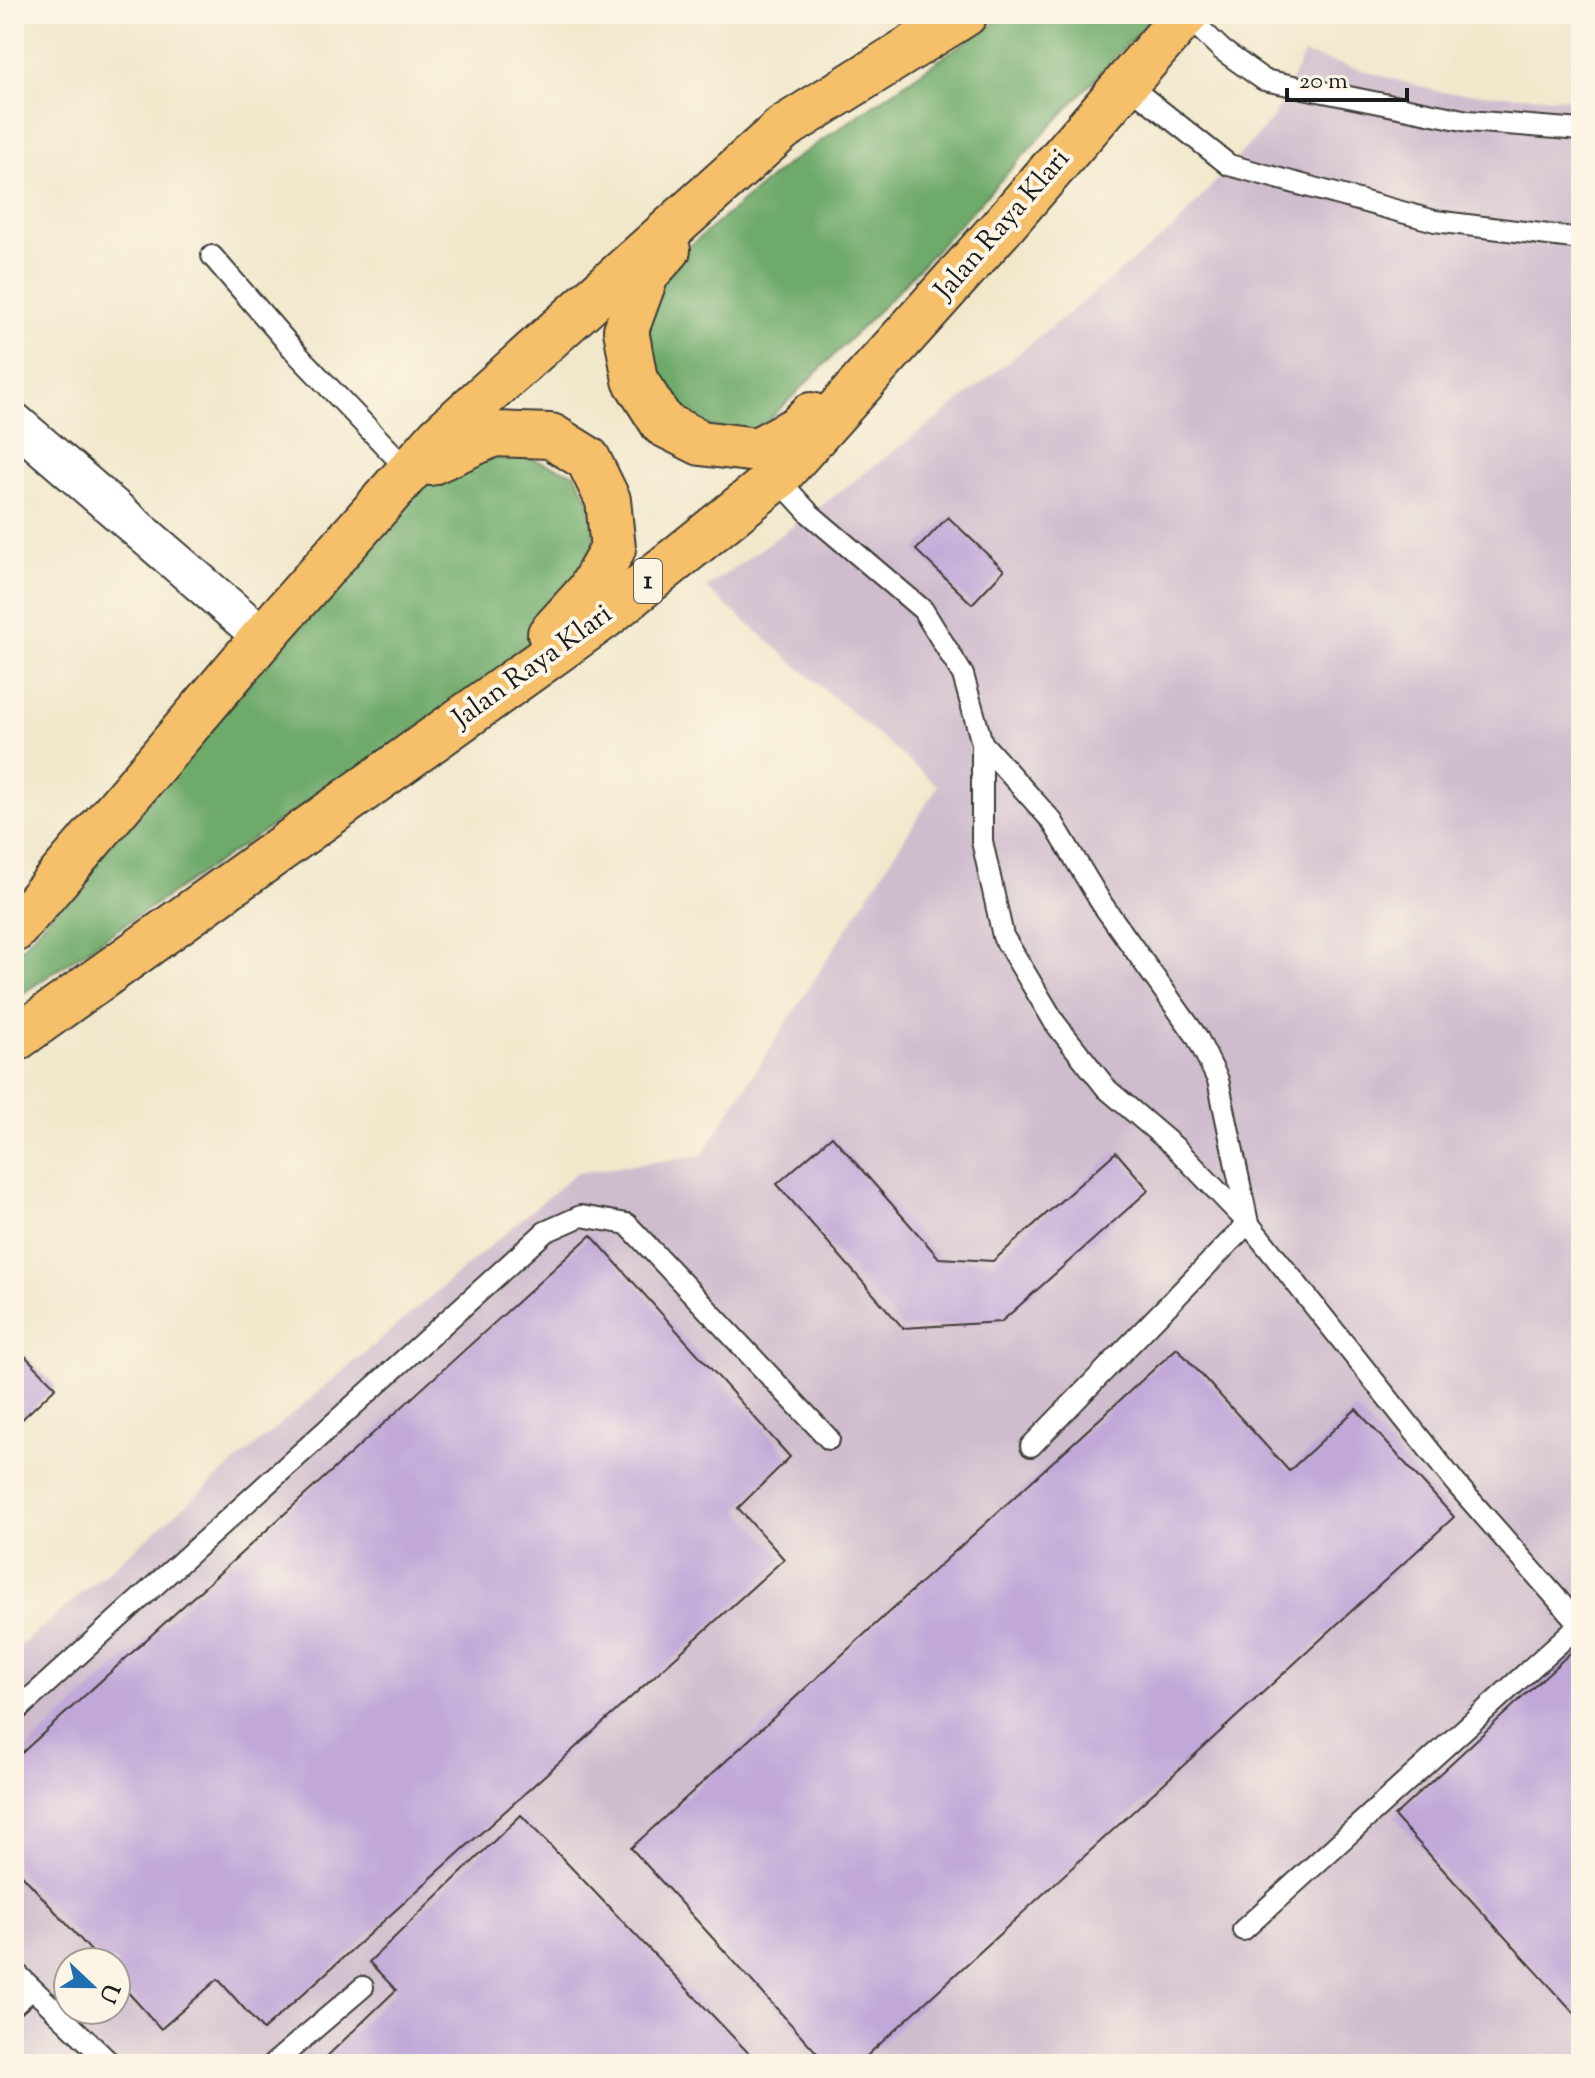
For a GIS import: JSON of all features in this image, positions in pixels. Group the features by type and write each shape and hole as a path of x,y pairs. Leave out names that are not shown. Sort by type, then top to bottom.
{"highway":[{"path":"18,918 439,437 783,128 965,14"},
{"name":"Jalan Raya Klari","path":"14,1040 604,617 777,478 1001,228 1186,14"},
{"path":"783,128 647,273 626,330 635,380 663,424 701,443 757,450 798,428 1001,228"},
{"path":"410,472 494,434 551,436 588,459 608,500 613,549 589,591 494,697"}],"street":[{"path":"14,422 263,637"}],"lane":[{"path":"1186,14 1222,50 1264,80 1468,121 1581,130"},
{"path":"1127,84 1229,165 1435,221 1581,239"},
{"path":"212,256 299,356 410,472"},
{"path":"777,478 810,514 923,610 963,675 982,743 982,841 1003,936 1055,1023 1107,1089 1176,1148 1248,1223 1458,1486 1580,1625 1243,1930"},
{"path":"982,743 1052,821 1102,904 1197,1037 1218,1080 1248,1223"},
{"path":"14,1713 545,1232 581,1216 627,1224 829,1439"},
{"path":"1031,1446 1248,1223"},
{"path":"14,1971 111,2064"},
{"path":"273,2064 363,1987"},
{"path":"14,2005 32,1989"}],"shaded area":[{"path":"1304,54 1440,92 1581,99 1581,2064 14,2064 14,1651 576,1173 702,1155 938,786 706,588 941,416 1174,228 1274,117"}],"green space":[{"path":"1006,14 1155,14 891,298 767,422 748,433 685,422 653,384 645,350 649,311 668,264 786,165"},
{"path":"518,454 576,474 593,510 594,543 555,618 483,684 14,999 14,957 421,482 479,462"}],"building":[{"path":"948,517 1004,570 972,604 916,550"},
{"path":"832,1136 939,1258 993,1261 1116,1152 1149,1190 1001,1322 903,1328 777,1184"},
{"path":"591,1235 790,1457 738,1508 784,1559 263,2030 218,1979 161,2029 132,1997 132,1946 86,1946 14,1866 14,1760"},
{"path":"1177,1348 1289,1471 1356,1409 1454,1517 858,2064 827,2064 631,1848"},
{"path":"22,1353 56,1387 14,1427 14,1361"},
{"path":"1581,1643 1581,2016 1579,2018 1394,1816"},
{"path":"521,1815 759,2064 319,2064 396,1990 369,1962"}]}
